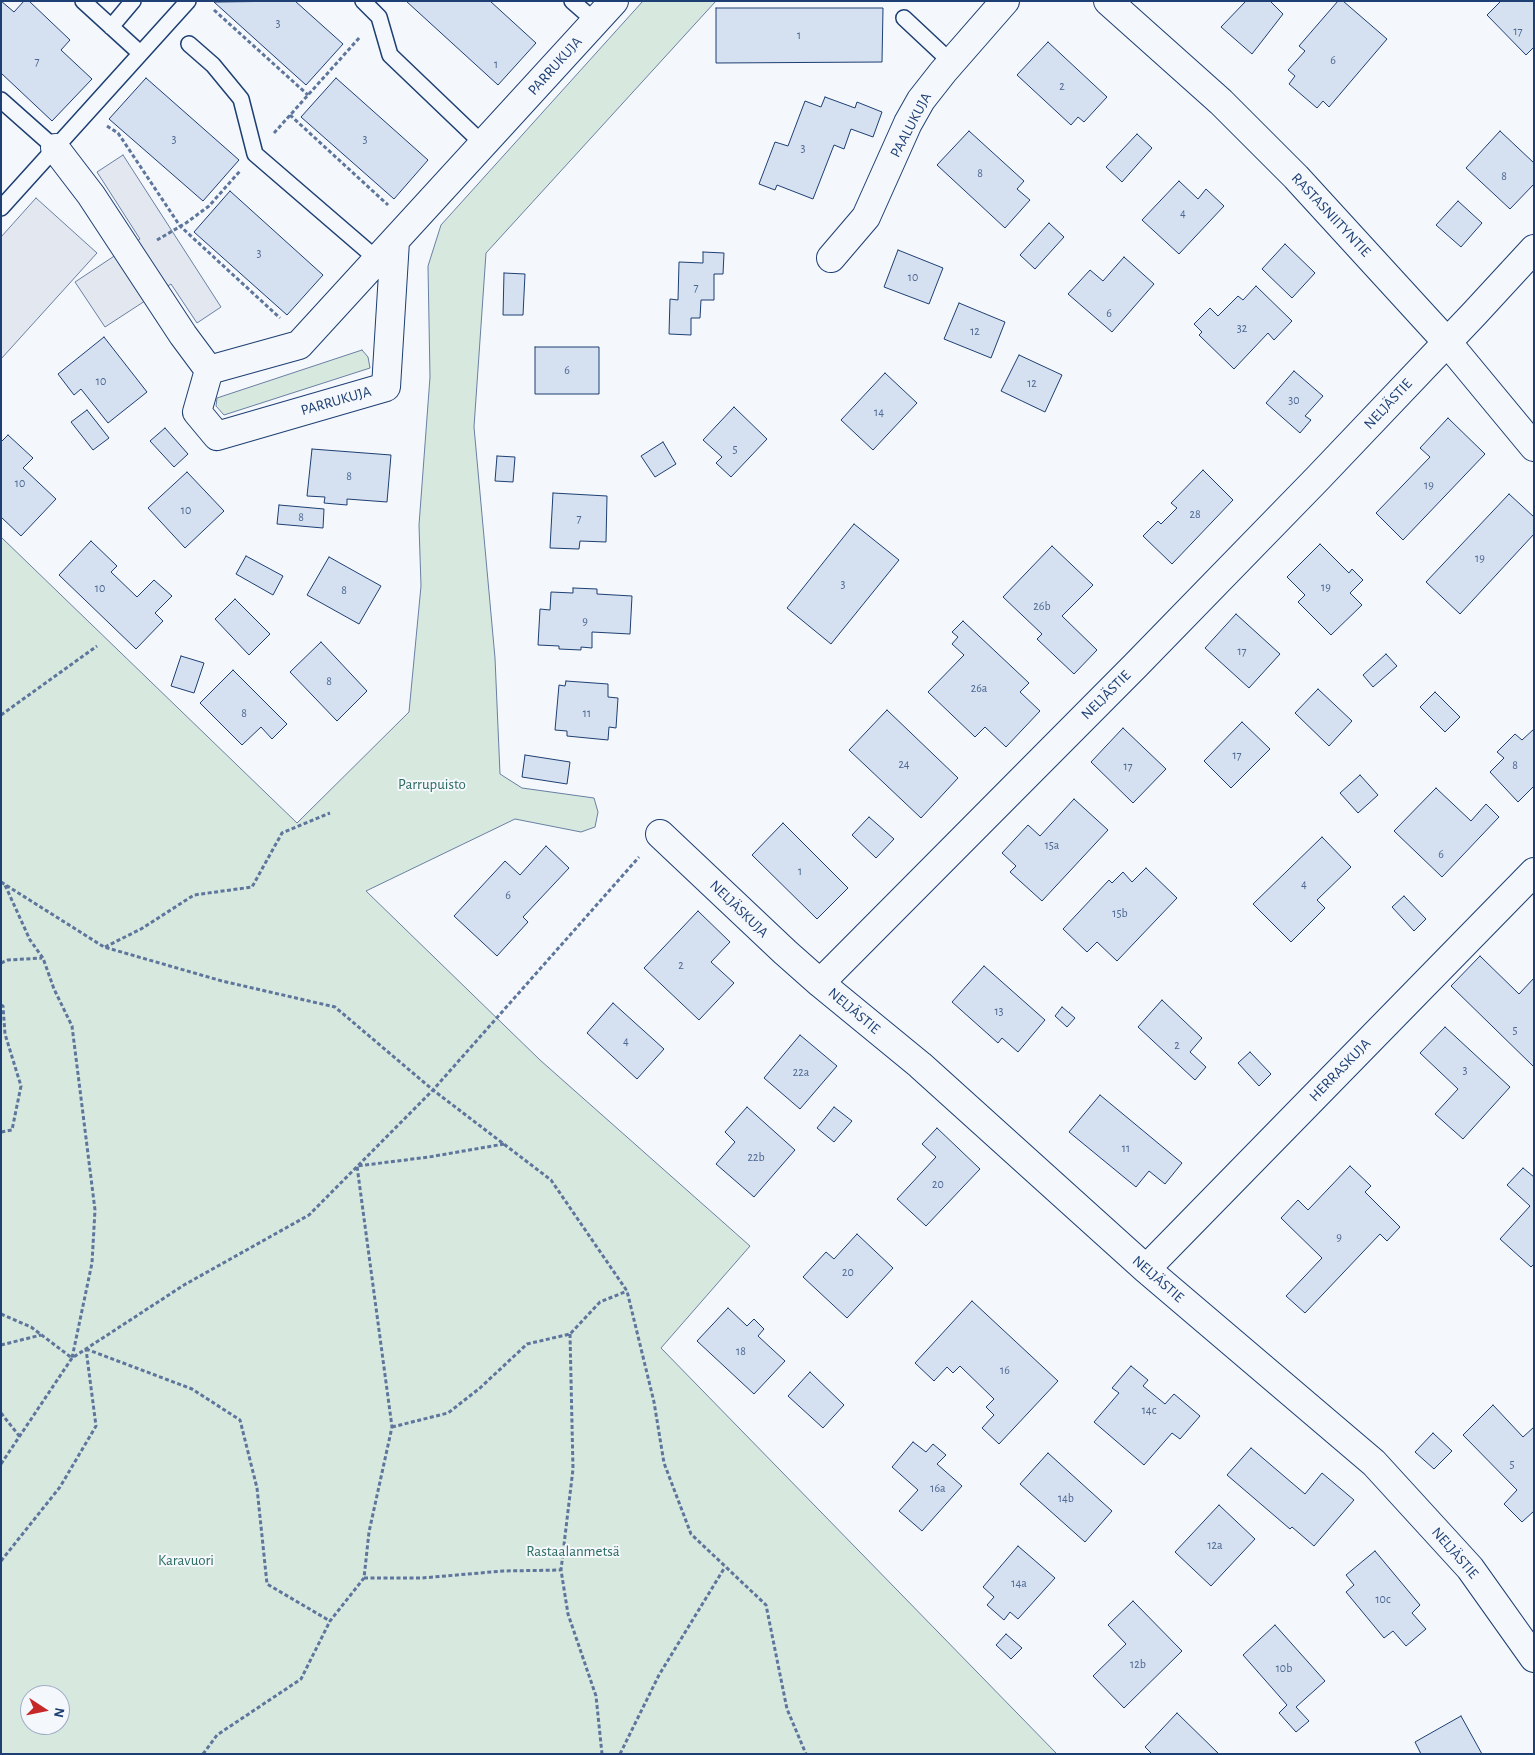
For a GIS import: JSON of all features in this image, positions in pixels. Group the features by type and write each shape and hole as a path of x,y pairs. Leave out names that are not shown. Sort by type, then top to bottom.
{"street":[{"name":"PARRUKUJA","path":"386,251 386,387 217,436 197,412 209,370 299,346 614,1"},
{"name":"PAALUKUJA","path":"831,258 866,218 908,123 921,100 951,62 1005,1"},
{"name":"RASTASNIITYNTIE","path":"1108,1 1221,102 1296,177 1447,342 1534,447"},
{"path":"55,148 91,195 183,335 209,370"},
{"name":"NELJÄSTIE","path":"1534,249 1318,478 1136,665 820,983 920,1065 1146,1269 1374,1464 1470,1568 1534,1658"},
{"name":"NELJÄSKUJA","path":"660,834 778,946 820,983"},
{"name":"HERRASKUJA","path":"1146,1269 1534,872"}],"lane":[{"path":"83,1 140,53"},
{"path":"111,26 133,1"},
{"path":"1,208 188,1"},
{"path":"363,1 379,16 390,55 484,144"},
{"path":"572,1 596,22"},
{"path":"904,18 951,62"},
{"path":"189,44 213,65 240,99 255,154 386,251"},
{"path":"1,100 55,148"}],"path":[{"path":"214,10 308,95"},
{"path":"290,115 389,206"},
{"path":"102,132 108,125 118,133 180,226 285,322"},
{"path":"1,715 97,646"},
{"path":"104,947 141,929 194,895 252,887 282,833 330,813"},
{"path":"72,1358 184,1285 309,1215 433,1090 660,834"},
{"path":"3,883 104,947 222,981 335,1007 433,1090 551,1180 627,1291 654,1402 664,1463 691,1534 766,1605 787,1709 806,1754"},
{"path":"1,1464 72,1358 92,1263 95,1210 72,1026 54,989 42,958 30,940 3,883"},
{"path":"1,963 8,960 42,958"},
{"path":"1,1005 3,1006 5,1034 21,1086 12,1130 1,1132"},
{"path":"357,1166 505,1144"},
{"path":"203,1754 217,1735 301,1679 330,1621 364,1578 369,1532 392,1427 357,1166"},
{"path":"392,1427 448,1414 480,1388 527,1344 570,1334 600,1302 627,1291"},
{"path":"1,1314 31,1327 72,1358"},
{"path":"570,1334 573,1469 561,1570 568,1614 596,1696 602,1754"},
{"path":"1,1344 42,1335"},
{"path":"1,1561 60,1487 96,1426 86,1349"},
{"path":"86,1349 192,1389 240,1420 257,1488 267,1584 330,1621"},
{"path":"1,1412 20,1437"},
{"path":"620,1754 659,1675 725,1567"},
{"path":"364,1578 422,1578 503,1571 561,1570"}],"green space":[{"path":"643,1 716,1 486,253 474,427 495,658 500,774 522,788 594,798 598,812 595,827 581,832 515,819 366,891 540,1060 750,1246 661,1348 1057,1754 1,1754 1,537 297,823 409,712 421,586 419,525 430,377 428,266 441,225"},
{"path":"362,350 368,357 370,368 224,415 216,406 217,398"}],"shaded area":[{"path":"123,155 221,307 197,323 171,284 105,327 75,282 140,239 97,172"},
{"path":"36,198 97,253 1,359 1,237"}],"building":[{"path":"1,1 14,12 24,1 29,1 70,40 61,50 92,79 52,121 1,73"},
{"path":"295,1 343,44 306,85 214,2"},
{"path":"406,1 490,1 536,43 498,85"},
{"path":"1246,1 1270,1 1283,14 1252,54 1221,27"},
{"path":"1338,1 1343,1 1387,39 1329,107 1323,101 1317,108 1289,84 1295,76 1288,70 1305,51 1299,46"},
{"path":"1501,1 1534,1 1534,47 1526,55 1487,15"},
{"path":"716,8 883,8 882,62 716,63"},
{"path":"1048,42 1107,97 1084,122 1078,117 1071,125 1017,75"},
{"path":"146,78 239,160 203,201 109,119"},
{"path":"336,78 428,160 394,199 301,117"},
{"path":"825,97 855,108 857,102 882,112 873,137 851,129 844,149 834,145 813,199 777,185 775,190 759,184 775,142 788,146 805,101 821,107"},
{"path":"969,131 1024,181 1017,189 1030,200 1005,228 937,165"},
{"path":"1500,131 1534,163 1534,184 1510,209 1466,168"},
{"path":"1137,134 1152,148 1122,182 1106,167"},
{"path":"1179,181 1198,199 1206,189 1224,206 1179,254 1142,220"},
{"path":"230,191 323,275 287,315 194,232"},
{"path":"1458,201 1482,223 1461,247 1436,225"},
{"path":"1049,223 1064,237 1035,269 1020,255"},
{"path":"1285,244 1315,273 1292,298 1262,269"},
{"path":"898,250 943,268 929,304 884,287"},
{"path":"703,252 724,253 723,274 714,274 714,300 701,300 700,318 691,318 691,335 669,334 670,299 678,300 679,262 703,263"},
{"path":"1124,257 1154,284 1112,332 1068,294 1090,270 1103,281"},
{"path":"504,273 525,274 523,315 503,315"},
{"path":"1256,286 1292,321 1274,340 1268,333 1234,369 1199,335 1202,332 1194,324 1210,308 1218,316 1238,296 1243,300"},
{"path":"959,303 1005,322 991,358 944,339"},
{"path":"104,337 147,392 108,423 81,389 74,395 58,374"},
{"path":"535,347 599,347 599,394 535,394"},
{"path":"1019,355 1062,375 1045,412 1001,391"},
{"path":"1294,371 1323,396 1305,416 1311,420 1300,433 1266,403"},
{"path":"885,373 917,403 873,450 841,420"},
{"path":"734,407 767,439 731,477 716,463 722,457 703,440"},
{"path":"87,410 109,438 93,450 71,422"},
{"path":"1448,418 1485,454 1403,540 1376,513 1430,457 1420,448"},
{"path":"165,428 188,454 174,467 150,441"},
{"path":"8,435 33,458 23,468 56,499 21,536 1,517 1,442"},
{"path":"663,442 676,464 655,477 641,456"},
{"path":"312,449 391,455 387,502 347,499 347,505 324,503 325,497 307,496"},
{"path":"497,456 515,457 513,482 495,481"},
{"path":"1203,470 1233,500 1172,564 1143,536 1158,521 1161,524 1177,508 1171,503"},
{"path":"187,472 224,511 185,548 148,508"},
{"path":"553,493 607,496 606,542 580,541 579,549 550,548"},
{"path":"1509,494 1534,517 1534,534 1460,614 1426,582"},
{"path":"279,505 324,509 323,528 277,524"},
{"path":"854,524 899,560 831,644 787,608"},
{"path":"91,541 117,566 111,572 137,597 154,580 172,596 155,613 163,621 136,649 59,575"},
{"path":"1320,544 1349,573 1352,569 1363,580 1350,593 1362,605 1331,635 1298,602 1305,595 1287,577"},
{"path":"1052,546 1093,585 1062,616 1097,650 1074,674 1037,639 1042,634 1003,597"},
{"path":"246,556 283,576 273,595 236,574"},
{"path":"329,557 381,586 359,624 307,595"},
{"path":"573,588 597,589 597,594 632,596 630,634 592,632 592,648 581,647 581,650 559,649 559,646 538,645 540,609 550,610 551,592 573,593"},
{"path":"235,599 270,634 249,655 215,619"},
{"path":"1236,614 1280,654 1249,688 1205,648"},
{"path":"963,621 1029,683 1020,692 1040,711 1006,747 985,727 975,737 928,692 964,655 952,644 958,637 952,632"},
{"path":"321,642 367,691 337,721 290,672"},
{"path":"1386,654 1397,666 1373,687 1363,675"},
{"path":"181,656 204,663 194,693 171,686"},
{"path":"233,670 287,724 272,739 261,727 242,745 200,703"},
{"path":"566,681 608,684 608,697 618,698 616,728 609,727 608,740 567,736 567,731 555,730 559,685 565,686"},
{"path":"1318,689 1352,721 1329,746 1295,713"},
{"path":"1435,692 1460,717 1445,732 1420,707"},
{"path":"887,710 958,778 921,818 849,750"},
{"path":"1242,722 1270,749 1231,788 1204,761"},
{"path":"1123,728 1166,769 1133,803 1091,762"},
{"path":"1534,729 1534,786 1518,802 1490,772 1504,758 1497,752 1515,734 1522,740"},
{"path":"525,755 570,762 567,784 522,777"},
{"path":"1360,775 1378,795 1358,813 1340,793"},
{"path":"1436,788 1471,821 1486,804 1499,817 1442,877 1394,831"},
{"path":"1074,799 1108,830 1042,901 1010,872 1016,866 1002,853 1028,825 1040,836"},
{"path":"869,817 894,839 876,858 852,835"},
{"path":"783,823 848,888 817,919 752,855"},
{"path":"1322,837 1351,867 1317,900 1325,908 1291,942 1253,904"},
{"path":"546,846 569,868 523,917 528,922 497,956 454,916 505,861 520,875"},
{"path":"1146,868 1177,898 1117,961 1097,942 1087,952 1063,929 1109,880 1112,883 1123,872 1132,882"},
{"path":"1404,896 1426,919 1414,931 1392,907"},
{"path":"698,911 730,942 711,962 734,983 699,1020 644,968"},
{"path":"1480,956 1519,994 1534,978 1534,1067 1451,986"},
{"path":"984,966 1045,1020 1018,1052 1002,1038 998,1043 952,1002"},
{"path":"1162,1000 1202,1038 1190,1052 1206,1067 1195,1080 1138,1027"},
{"path":"613,1003 664,1049 637,1079 587,1033"},
{"path":"1062,1007 1075,1018 1067,1027 1055,1016"},
{"path":"1445,1027 1510,1087 1463,1139 1435,1114 1458,1089 1420,1053"},
{"path":"800,1035 837,1066 800,1109 764,1078"},
{"path":"1250,1052 1271,1074 1259,1086 1238,1063"},
{"path":"1100,1095 1182,1163 1165,1184 1149,1171 1136,1187 1069,1132"},
{"path":"747,1107 795,1150 754,1197 716,1164 735,1142 725,1132"},
{"path":"834,1107 852,1121 834,1142 817,1128"},
{"path":"937,1128 980,1169 926,1226 897,1199 936,1157 922,1144"},
{"path":"1350,1166 1371,1186 1365,1192 1400,1227 1387,1241 1380,1234 1305,1313 1286,1296 1322,1258 1281,1218 1298,1200 1308,1210"},
{"path":"1523,1168 1534,1177 1534,1264 1531,1267 1500,1239 1530,1206 1507,1185"},
{"path":"857,1234 893,1268 847,1318 803,1277 826,1252 834,1259"},
{"path":"972,1301 1058,1381 999,1444 982,1428 994,1415 986,1407 994,1399 960,1366 953,1373 947,1367 934,1381 915,1363"},
{"path":"728,1308 747,1326 754,1319 764,1329 758,1336 785,1361 754,1394 697,1341"},
{"path":"1131,1366 1148,1380 1143,1386 1165,1404 1174,1394 1200,1416 1180,1439 1172,1433 1144,1465 1094,1422 1119,1393 1112,1388"},
{"path":"810,1372 844,1405 823,1428 788,1396"},
{"path":"1493,1405 1523,1437 1534,1427 1534,1511 1522,1522 1504,1504 1517,1490 1463,1435"},
{"path":"1433,1433 1452,1451 1434,1469 1415,1452"},
{"path":"913,1442 926,1452 933,1444 946,1455 937,1464 962,1486 922,1531 899,1511 918,1490 892,1467"},
{"path":"1251,1448 1305,1494 1322,1473 1354,1500 1314,1546 1292,1527 1290,1529 1227,1475"},
{"path":"1048,1453 1112,1511 1085,1542 1020,1484"},
{"path":"1219,1505 1255,1539 1211,1586 1175,1552"},
{"path":"1018,1546 1055,1578 1018,1619 1010,1612 1004,1620 987,1605 994,1597 983,1587"},
{"path":"1375,1551 1420,1605 1412,1613 1426,1629 1406,1646 1393,1631 1384,1638 1346,1592 1354,1585 1346,1575"},
{"path":"1133,1601 1182,1651 1124,1708 1093,1676 1126,1644 1108,1625"},
{"path":"1275,1625 1325,1681 1296,1707 1309,1721 1296,1732 1279,1713 1287,1705 1243,1655"},
{"path":"1006,1634 1022,1648 1011,1659 996,1645"},
{"path":"1177,1713 1219,1754 1152,1754 1145,1747"},
{"path":"1461,1716 1482,1754 1421,1754 1415,1742"}],"park label":[{"name":"Parrupuisto","path":"432,784"},
{"name":"Rastaalanmetsä","path":"573,1551"},
{"name":"Karavuori","path":"186,1560"}]}
